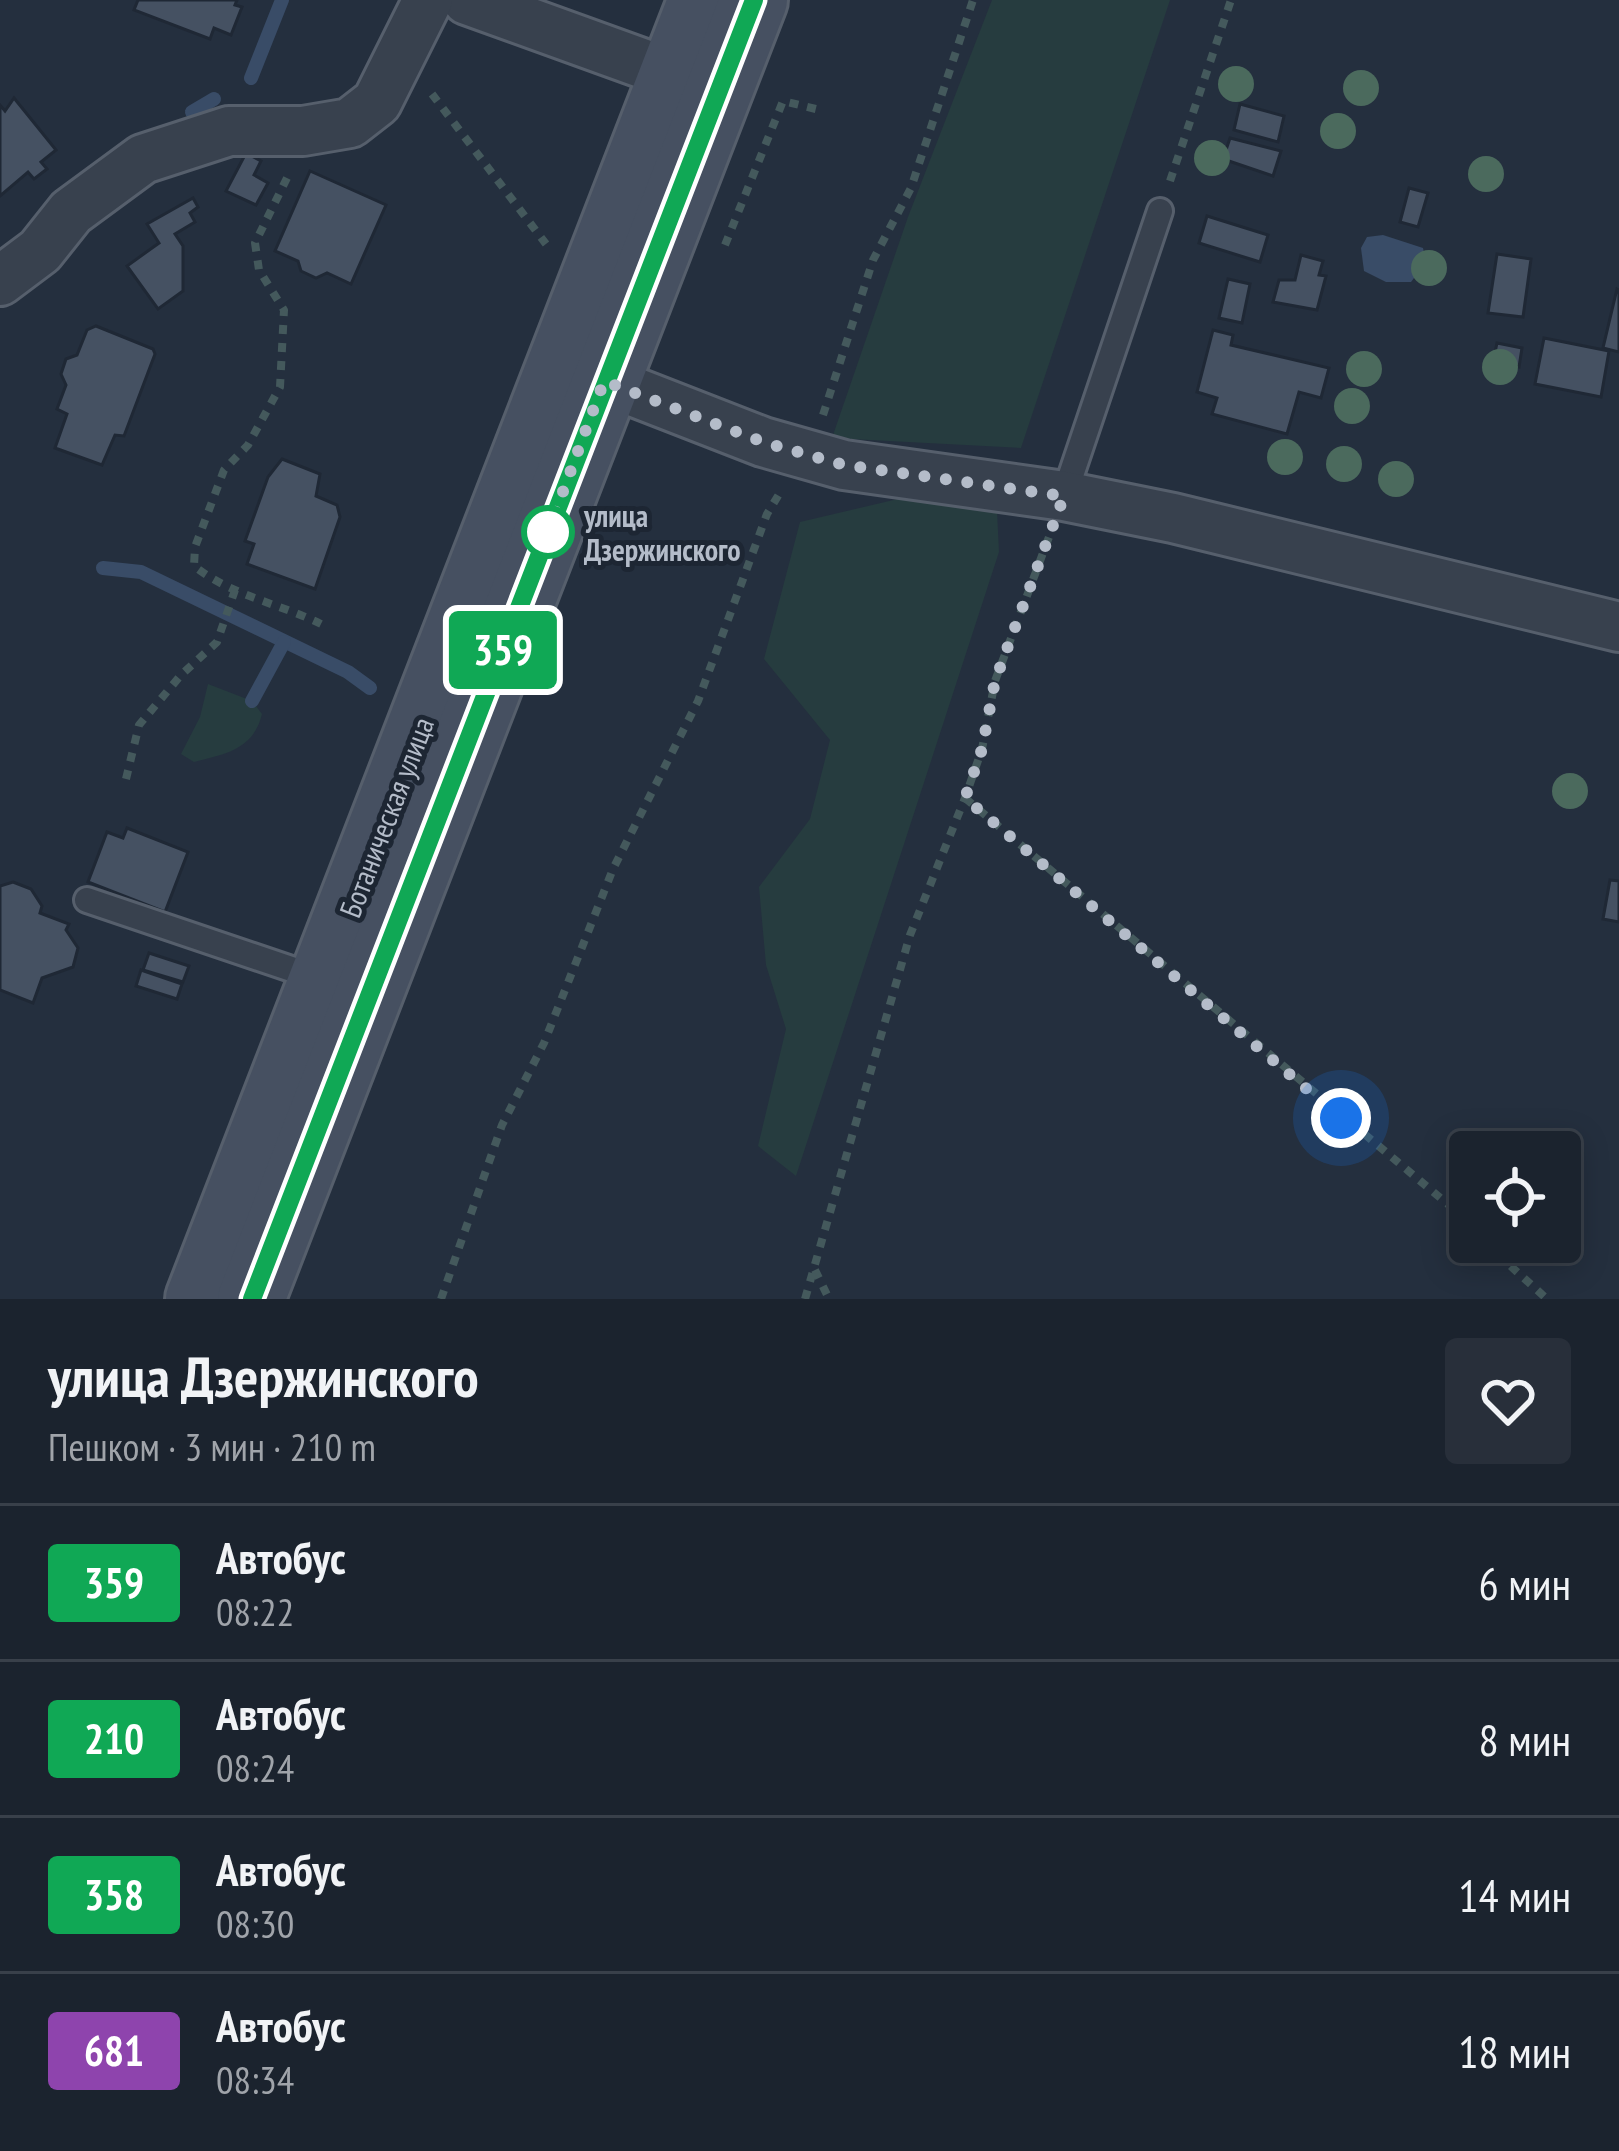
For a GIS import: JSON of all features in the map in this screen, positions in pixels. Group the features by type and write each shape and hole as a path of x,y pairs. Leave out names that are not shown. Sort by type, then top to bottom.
{"street":[{"path":"0,281 40,251 70,212 143,158 230,131 304,131 350,123 377,102 428,0"},
{"path":"467,0 696,82"},
{"name":"Ботаническая улица","path":"696,82 701,0"},
{"name":"Ботаническая улица","path":"199,1299 323,980 582,372 696,82 754,0"},
{"path":"582,372 844,465 1064,496 1619,627"},
{"name":"Ботаническая улица","path":"251,1299 582,372"}],"lane":[{"path":"1064,496 1160,212"},
{"path":"87,900 323,980"}],"path":[{"path":"441,1299 502,1125 544,1043 613,869 698,701 767,514 822,418 874,260 911,188 974,0"},
{"path":"1160,212 1231,0"},
{"path":"402,54 552,252"},
{"path":"724,248 783,101 824,111"},
{"path":"304,131 255,243 259,270 284,310 280,387 248,445 224,470 195,548 194,566 241,596 279,602 322,624"},
{"path":"805,1299 910,935 965,798 982,749 995,681 1064,496"},
{"path":"126,779 139,725 181,674 217,642 235,590"},
{"path":"965,798 1449,1205"},
{"path":"1507,1263 1547,1299"},
{"path":"814,1270 829,1299"}],"green space":[{"path":"992,0 1170,0 1021,448 832,438 908,217"},
{"path":"936,490 997,511 999,552 796,1176 758,1146 786,1029 766,965 759,887 810,819 830,740 764,659 800,522"},
{"path":"208,684 252,701 262,714 245,743 194,762 181,754 200,717"}],"water":[{"path":"1383,235 1423,248 1426,262 1411,282 1386,282 1364,271 1361,248 1367,237"}],"building":[{"path":"138,0 237,0 235,5 242,7 231,35 214,28 210,39 134,10"},
{"path":"14,98 56,150 41,162 47,169 34,179 28,172 0,196 0,105 5,111"},
{"path":"1240,104 1284,116 1278,142 1234,130"},
{"path":"1230,138 1281,151 1273,176 1223,159"},
{"path":"246,153 261,161 254,175 268,183 256,205 226,191"},
{"path":"310,171 386,205 351,284 327,273 316,278 301,271 298,261 275,251"},
{"path":"1409,188 1428,193 1418,227 1400,222"},
{"path":"193,198 198,207 190,213 195,222 175,234 183,246 183,291 158,309 127,266 159,243 147,224"},
{"path":"1207,216 1268,235 1260,262 1199,243"},
{"path":"1497,254 1531,259 1523,317 1488,313"},
{"path":"1301,255 1323,261 1319,275 1326,276 1317,310 1273,302 1279,280 1295,280"},
{"path":"1228,279 1250,284 1242,323 1219,318"},
{"path":"1619,290 1619,352 1603,348"},
{"path":"96,326 153,349 155,354 124,436 115,435 102,465 55,448 67,414 57,409 66,385 61,374 66,359 77,355 87,330"},
{"path":"1213,330 1233,335 1231,345 1329,368 1321,398 1299,392 1287,434 1212,414 1217,398 1197,392"},
{"path":"1544,338 1609,351 1601,397 1535,384"},
{"path":"1497,343 1522,348 1519,367 1493,362"},
{"path":"282,459 320,474 316,496 337,505 340,517 315,589 247,564 254,544 245,541 268,477"},
{"path":"127,828 188,852 165,912 88,882 107,832 123,838"},
{"path":"1610,880 1619,881 1619,922 1603,919"},
{"path":"13,882 31,889 42,906 40,913 69,924 66,930 78,948 73,967 42,978 33,1003 0,990 0,886"},
{"path":"149,953 189,966 183,982 143,970"},
{"path":"141,970 182,984 177,999 136,986"}],"waterway":[{"path":"251,78 282,0"},
{"path":"192,112 214,99"},
{"path":"103,568 141,572 348,672 370,688"},
{"path":"252,701 284,642"}],"bus line":[{"name":"359","path":"252,1299 754,0"}],"place":[{"name":"улица Дзержинского","path":"548,532"}],"route":[{"path":"548,532 604,381 763,442 844,465 1064,496 995,681 982,749 965,798 1341,1118"}]}
